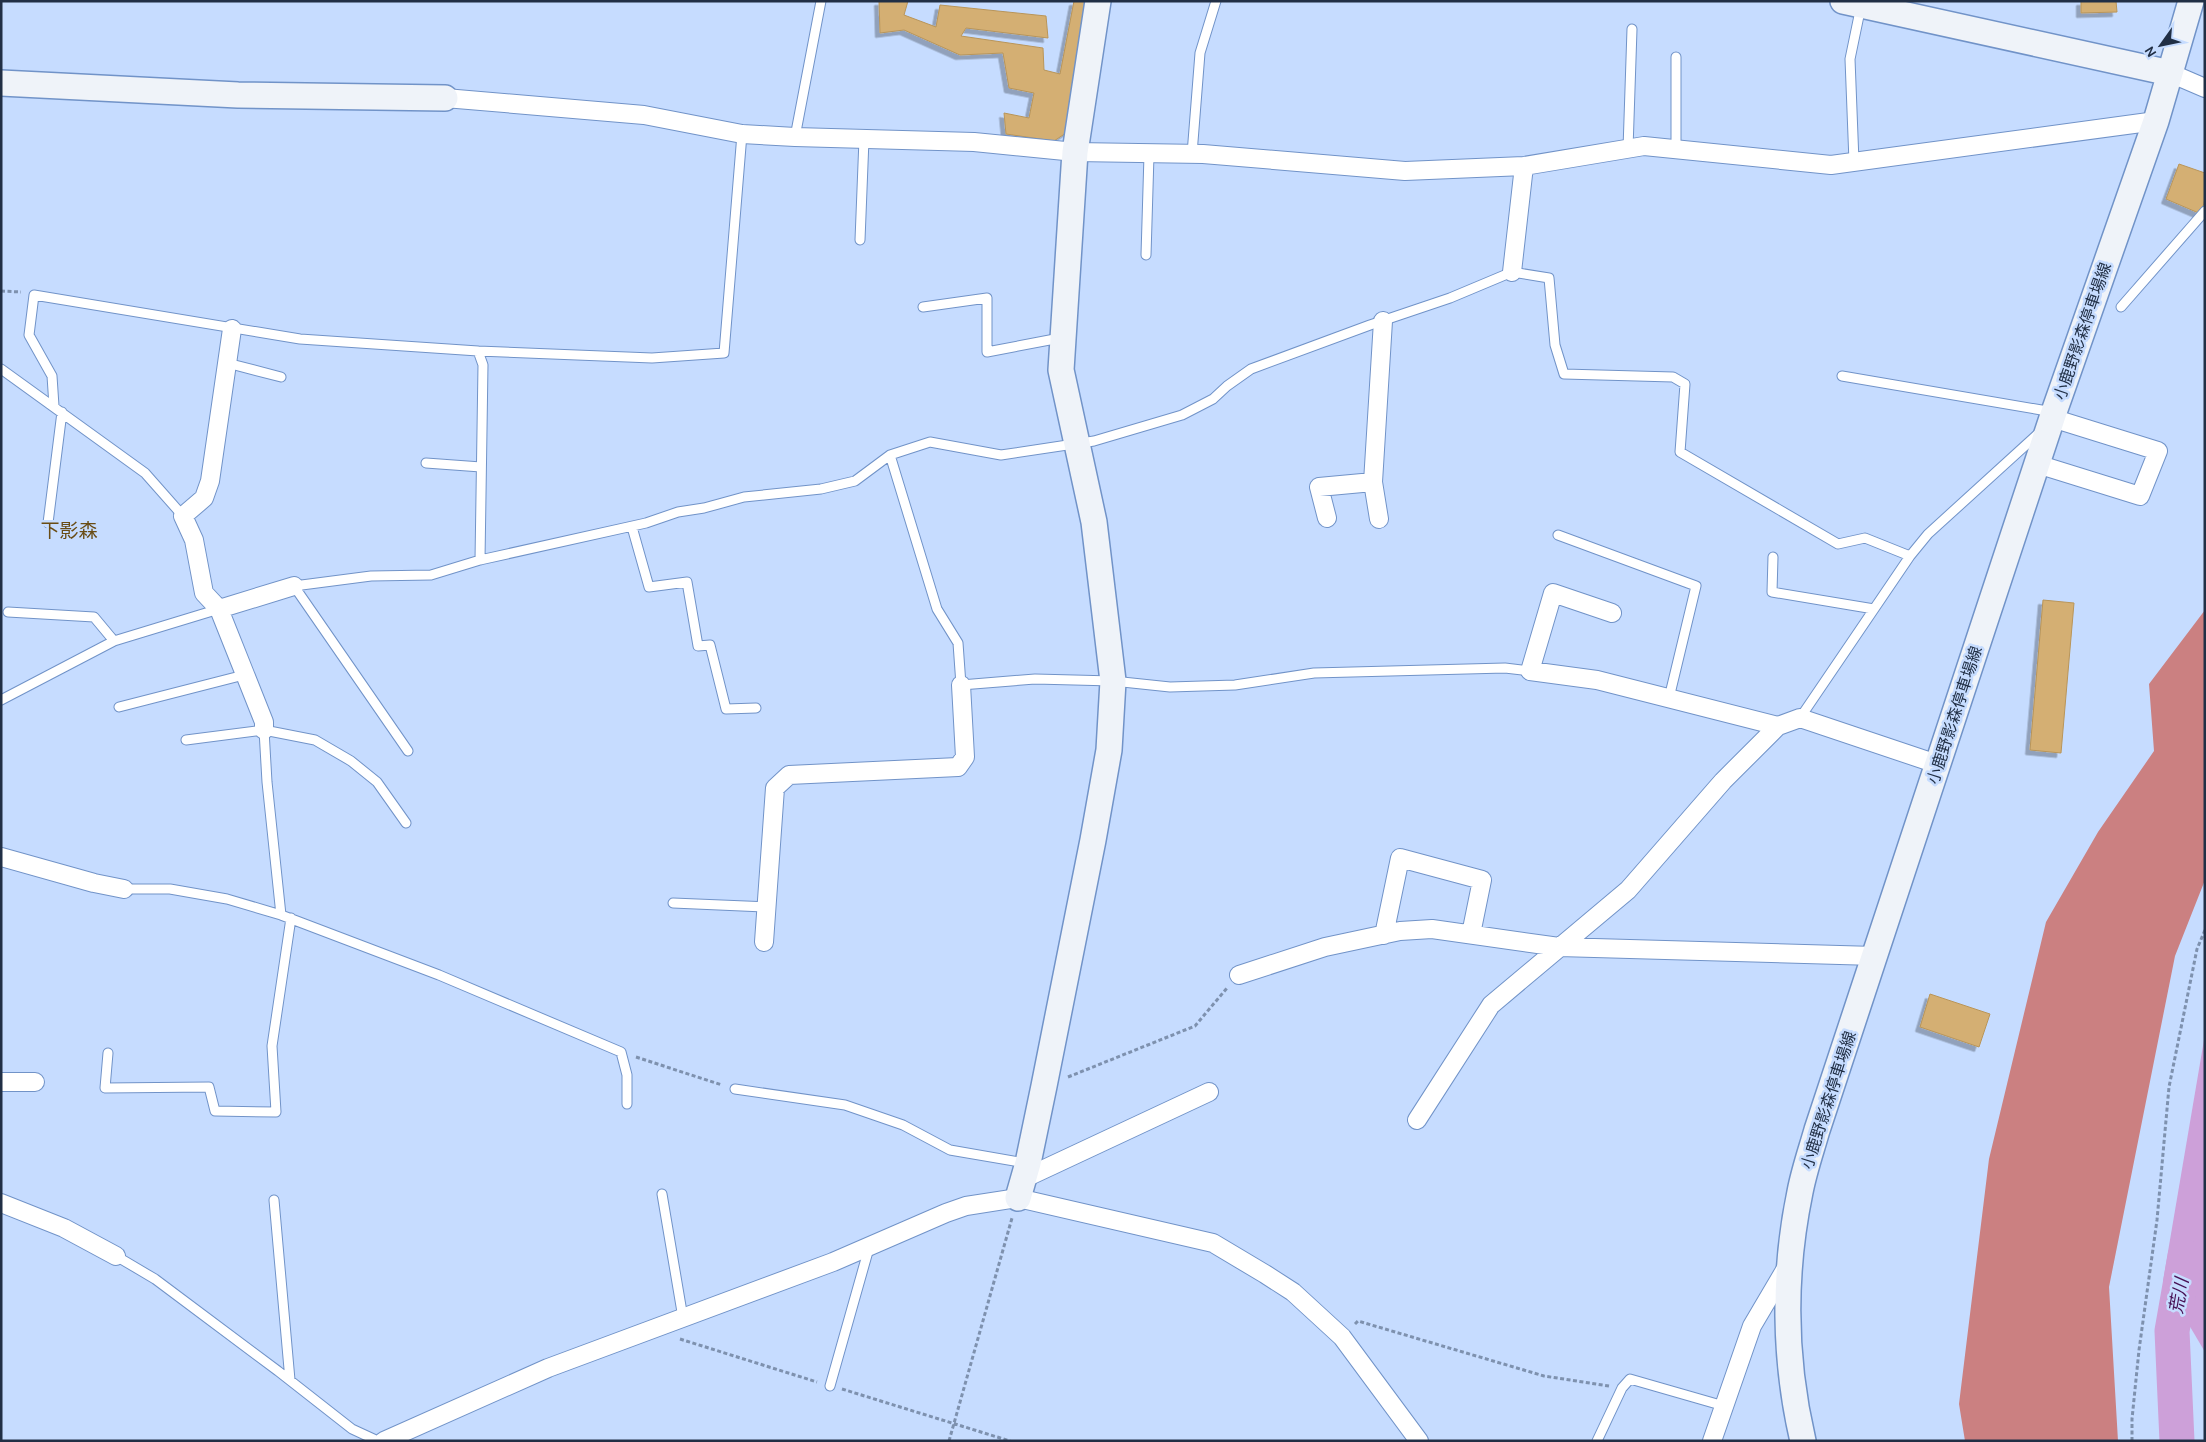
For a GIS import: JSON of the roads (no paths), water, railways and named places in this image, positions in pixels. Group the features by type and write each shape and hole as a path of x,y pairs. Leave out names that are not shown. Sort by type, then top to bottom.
{"street":[{"path":"1023,1180 1044,1086 1109,750 1113,681 1094,522 1061,370 1076,152 1098,1"},
{"name":"小鹿野影森停車場線","path":"1803,1441 1794,1404 1788,1332 1790,1263 1800,1192 1817,1130 2052,418 2156,121 2191,1"},
{"path":"1855,3 2170,74 2205,88"},
{"path":"1,83 238,94 445,98 644,115 742,134 974,142 1076,152 1149,155 1192,154 1405,171 1524,166 1644,146 1831,165 2156,121"},
{"path":"1512,272 1524,166"},
{"path":"1379,519 1373,482 1383,321"},
{"path":"232,329 210,481 204,498 183,516 194,540 204,592 219,609 264,722 264,730"},
{"path":"2037,464 2140,496 2158,450 2052,418"},
{"path":"1327,518 1319,487 1373,482"},
{"path":"219,609 294,586"},
{"path":"1612,613 1553,593 1530,671 1597,680 1778,726"},
{"path":"764,942 776,788 789,776 958,767 964,757 961,685"},
{"path":"1417,1120 1491,1005 1628,890 1723,781 1778,726 1800,718 1938,764"},
{"path":"1,857 94,883 124,889"},
{"path":"1384,935 1400,858 1482,880 1472,934"},
{"path":"1239,975 1325,947 1400,931 1432,929 1559,947 1875,956"},
{"path":"1,1082 35,1082"},
{"path":"384,1441 548,1368 833,1262 966,1206 1209,1092"},
{"path":"1023,1180 1213,1243 1293,1292 1342,1337 1419,1441"},
{"path":"1,1203 64,1228 116,1256"},
{"path":"1712,1441 1752,1326 1790,1263"}],"lane":[{"path":"795,137 821,1"},
{"path":"1192,154 1200,53 1216,1"},
{"path":"1854,162 1850,58 1855,3"},
{"path":"1628,149 1632,29"},
{"path":"1676,57 1676,150"},
{"path":"54,406 52,376 29,335 34,295 300,339 478,351 652,358 724,353 742,134"},
{"path":"860,240 864,139"},
{"path":"1146,254 1149,155"},
{"path":"2121,307 2205,211"},
{"path":"408,751 294,586 371,576 431,575 480,560 632,527 678,512 704,508 744,497 821,489 855,481 890,455 930,442 1001,455 1102,439 1182,415 1214,399 1251,369 1450,298 1512,272 1549,278 1554,345 1564,374 1673,376 1685,384 1680,452 1838,544 1865,538 1910,556"},
{"path":"923,307 988,298 987,352 1063,338"},
{"path":"478,351 483,365 480,560"},
{"path":"227,363 281,377"},
{"path":"1,369 145,472 183,516"},
{"path":"1842,376 2052,418"},
{"path":"48,523 62,412"},
{"path":"1800,718 1910,556 1928,534 2052,418"},
{"path":"890,455 937,609 958,643 961,685 1035,679 1113,681 1170,687 1235,685 1314,673 1505,668 1530,671"},
{"path":"426,463 481,467"},
{"path":"632,527 649,587 687,582 698,646 710,645 726,709 756,708"},
{"path":"1558,535 1696,586 1668,698"},
{"path":"1773,558 1772,592 1874,609"},
{"path":"1,700 114,641 219,609"},
{"path":"8,612 94,617 114,641"},
{"path":"119,707 244,675"},
{"path":"186,740 264,730 315,740 351,761 377,782 406,824"},
{"path":"264,730 267,782 281,915"},
{"path":"124,889 170,889 228,899 291,918 438,975 621,1052 627,1075 626,1104"},
{"path":"673,904 767,907"},
{"path":"108,1053 105,1088 209,1087 215,1111 276,1112 272,1046 291,918"},
{"path":"735,1089 845,1105 904,1125 950,1150 1023,1180"},
{"path":"662,1194 683,1318"},
{"path":"274,1200 290,1380"},
{"path":"830,1386 870,1245"},
{"path":"116,1256 154,1278 352,1429 378,1441"},
{"path":"1597,1441 1622,1388 1630,1379 1724,1406"}],"water":[{"path":"2205,1034 2205,1352 2163,1281"}],"waterway":[{"name":"荒川","path":"2177,1441 2172,1331 2185,1257"}],"district":[{"name":"下影森","path":"69,530"}]}
